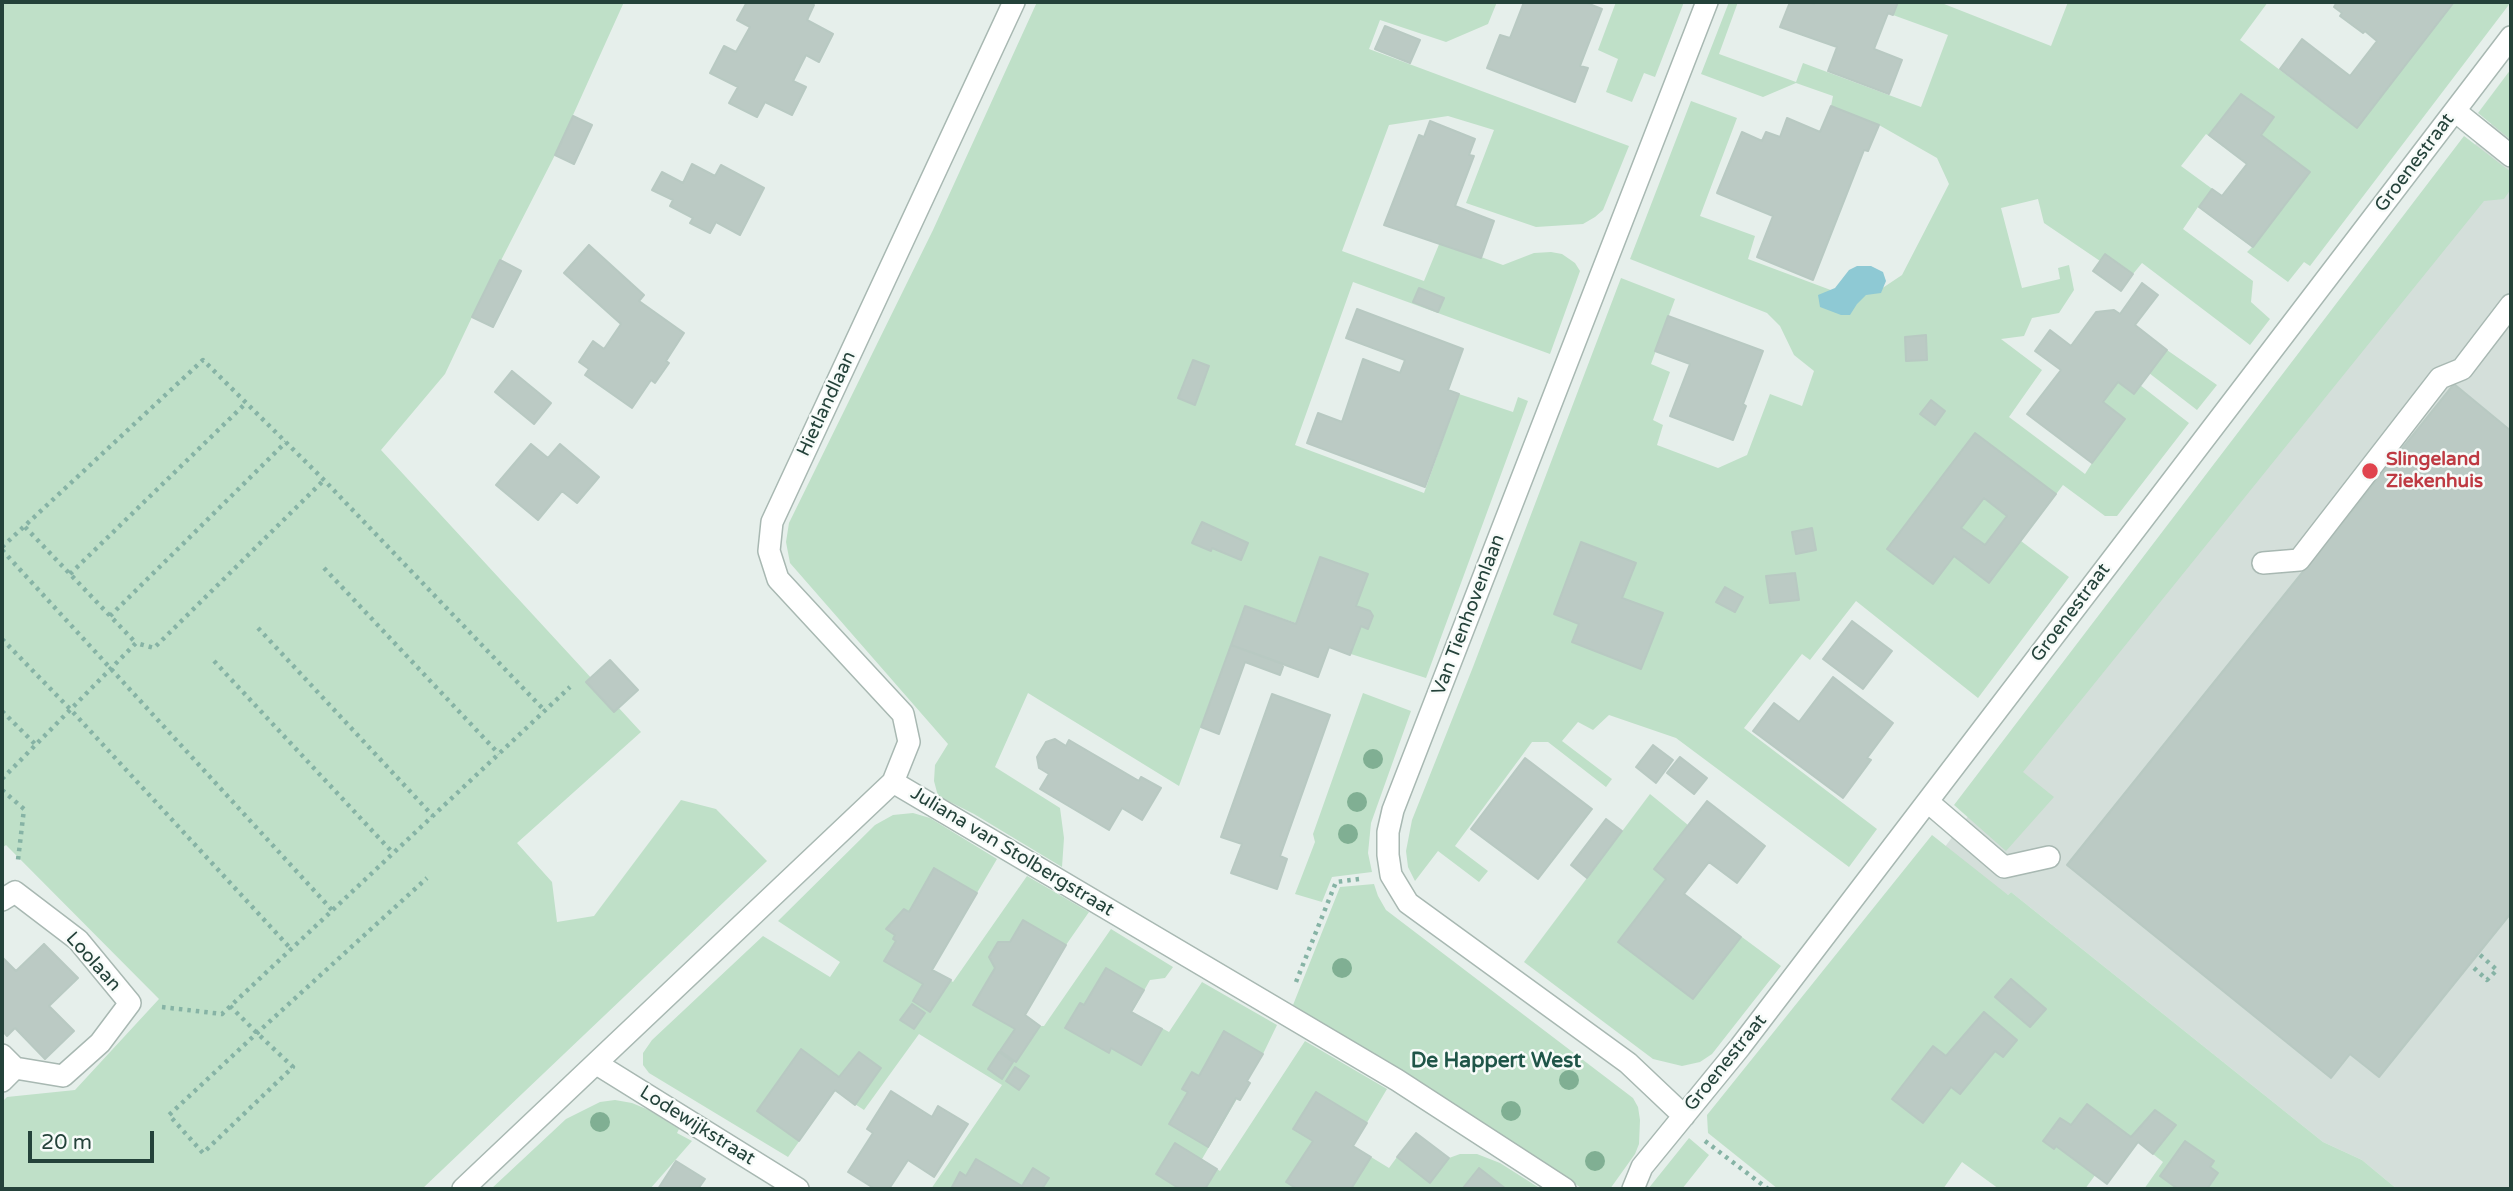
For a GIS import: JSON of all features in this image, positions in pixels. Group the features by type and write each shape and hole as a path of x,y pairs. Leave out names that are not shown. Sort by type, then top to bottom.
{"street":[{"name":"Hietlandlaan","path":"893,782 909,742 903,714 778,579 769,551 772,522 1014,2"},
{"name":"Van Tienhovenlaan","path":"1684,1116 1628,1063 1408,903 1391,875 1388,832 1393,810 1707,2"},
{"name":"Groenestraat","path":"1633,1189 1642,1167 1740,1047 2511,37"},
{"path":"2455,111 2511,156"},
{"path":"2263,563 2299,560 2440,378 2462,369 2511,305"},
{"name":"Juliana van Stolbergstraat","path":"463,1189 893,782 1397,1080 1565,1189"},
{"path":"1928,802 2004,866 2049,857"},
{"name":"Loolaan","path":"6,1068 63,1076 100,1043 130,1003 78,940 8,896"},
{"name":"Lodewijkstraat","path":"597,1064 798,1189"}],"path":[{"path":"332,910 2,549 203,360 324,480 545,711"},
{"path":"70,574 246,403"},
{"path":"110,617 286,442"},
{"path":"25,527 136,643 154,648 324,480"},
{"path":"324,568 499,754"},
{"path":"258,628 433,816"},
{"path":"2,639 291,948"},
{"path":"2,779 136,643"},
{"path":"214,661 393,853"},
{"path":"130,1003 222,1014 570,687"},
{"path":"2,711 37,746"},
{"path":"2,790 24,809 8,896"},
{"path":"1284,1013 1336,882 1391,875"},
{"path":"230,1006 257,1033 293,1067 204,1153 169,1115 257,1033 427,878"},
{"path":"2474,968 2487,980 2497,970 2479,954"},
{"path":"1684,1116 1706,1141 1768,1189"}],"shaded area":[{"name":"Slingeland Ziekenhuis","path":"2511,97 2511,1189 2397,1189 2362,1160 2323,1142 2011,892 2008,895 1932,864"}],"green space":[{"path":"2,2 624,2 555,155 445,374 381,450 641,732 517,843 552,882 557,922 594,916 681,800 716,809 767,861 422,1189 2,1189 2,1102 7,1097 75,1090 159,999 6,845 2,848"},
{"path":"1037,2 1497,2 1488,24 1446,42 1380,20 1369,49 1629,146 1603,210 1595,217 1583,224 1536,227 1466,203 1494,130 1448,116 1389,125 1342,251 1424,281 1440,242 1503,265 1534,253 1562,254 1575,263 1580,271 1550,354 1353,282 1295,445 1424,493 1459,394 1513,412 1518,397 1528,401 1426,678 1329,647 1296,623 1245,606 1179,786 1028,693 995,767 1060,808 1064,838 1062,867 974,814 938,796 934,781 935,765 948,744 790,563 786,542 789,523 933,230","holes":["1202,523 1248,543 1241,560 1197,534"]},
{"path":"1616,2 1684,2 1655,77 1644,73 1632,102 1606,92 1618,59 1598,50"},
{"path":"1729,2 1738,2 1719,54 1796,82 1803,63 1921,107 1948,35 1893,15 1898,2 1939,2 2051,46 2068,2 2268,2 2240,40 2357,128 2454,2 2511,2 2310,266 2304,262 2288,282 2247,252 2252,247 2198,207 2183,229 2253,281 2251,302 2270,319 2250,345 2142,263 2133,274 2105,254 2100,261 2044,223 2038,199 2001,208 2022,288 2060,279 2058,268 2069,265 2074,290 2059,313 2032,318 2024,336 2001,339 2042,370 2009,417 2085,474 2092,463 2103,402 2118,382 2140,385 2189,423 2117,516 2105,516 2063,485 2021,541 2069,577 1978,698 1856,601 1810,660 1802,654 1744,728 1877,829 1849,867 1676,738 1609,715 1593,730 1578,722 1562,741 1612,779 1606,787 1548,742 1532,742 1455,846 1488,871 1479,882 1438,851 1415,881 1408,867 1406,851 1412,820 1621,278 1675,299 1651,364 1670,372 1653,420 1663,425 1657,445 1718,468 1747,455 1770,394 1802,406 1814,371 1794,355 1780,326 1767,313 1630,259 1691,101 1737,118 1700,216 1755,236 1748,259 1844,295 1881,289 1902,275 1949,184 1937,158 1879,125 1831,106 1833,96 1796,83 1763,97 1701,74","holes":["2206,134 2247,164 2222,196 2181,166"]},
{"path":"2511,69 2511,140 2478,113"},
{"path":"2464,136 2511,172 2511,189 2504,199 2484,201 2023,772 2054,797 2006,851 1954,805"},
{"path":"2167,350 2217,385 2197,410 2149,373"},
{"path":"1363,693 1411,711 1371,823 1368,853 1372,872 1332,877 1322,902 1295,894 1315,842 1313,834"},
{"path":"1650,794 1688,825 1684,894 1781,966 1712,1054 1700,1062 1682,1066 1653,1059 1524,962"},
{"path":"913,813 930,818 997,859 932,969 953,982 1027,876 1089,912 1025,1014 1040,1026 1044,1026 1111,929 1173,967 1165,978 1150,980 1132,1012 1169,1032 1202,982 1277,1025 1202,1159 1220,1171 1305,1041 1387,1089 1353,1146 1389,1168 1397,1157 1430,1183 1449,1158 1460,1154 1477,1154 1500,1163 1541,1189 931,1189 1002,1085 919,1034 864,1110 835,1091 788,1157 649,1073 643,1065 643,1053 652,1040 763,936 830,977 840,962 778,921 875,825 893,815"},
{"path":"1932,835 2008,895 2011,892 2323,1142 2362,1160 2397,1189 2144,1189 2163,1162 2138,1142 2120,1141 2085,1189 1999,1189 1962,1162 1943,1189 1778,1189 1708,1133 1707,1115"},
{"path":"1374,884 1386,910 1633,1098 1640,1120 1639,1144 1610,1189 1583,1189 1293,1005 1340,887"},
{"path":"615,1100 649,1110 679,1129 677,1133 692,1141 650,1189 491,1189 566,1119 600,1102"},
{"path":"1689,1138 1709,1155 1682,1189 1648,1189"}],"water":[{"path":"1857,266 1871,266 1883,272 1886,281 1881,293 1866,295 1850,315 1841,315 1820,307 1818,295 1835,288 1849,270"}],"building":[{"path":"747,2 809,2 814,5 807,20 833,34 819,62 806,55 793,81 806,87 792,115 765,102 757,117 729,103 738,87 710,73 724,46 736,52 750,27 737,20"},
{"path":"1524,2 1584,2 1602,9 1580,66 1588,68 1575,102 1487,68 1500,35 1510,38"},
{"path":"1790,2 1898,2 1893,15 1888,13 1874,49 1902,60 1889,94 1828,71 1837,47 1780,27"},
{"path":"2337,2 2454,2 2357,128 2280,69 2302,39 2350,76 2377,41 2340,16 2342,13 2334,7"},
{"path":"1385,26 1420,40 1410,63 1375,49"},
{"path":"2241,94 2274,117 2261,135 2310,172 2253,247 2199,207 2212,189 2222,196 2247,164 2209,135"},
{"path":"1831,106 1879,125 1868,151 1864,150 1813,280 1757,257 1773,216 1717,193 1742,132 1762,141 1766,132 1780,137 1787,118 1820,132"},
{"path":"573,116 592,125 574,164 555,155"},
{"path":"1430,121 1475,139 1469,155 1474,156 1455,206 1494,221 1481,258 1384,225 1419,135 1424,137"},
{"path":"692,164 715,176 721,165 764,188 740,235 716,222 710,233 690,223 693,218 670,206 673,200 652,190 662,172 683,183"},
{"path":"589,245 644,295 639,301 684,333 666,361 669,363 655,383 651,380 632,408 585,375 589,369 579,362 593,341 604,349 621,324 564,273"},
{"path":"2105,254 2133,274 2121,291 2093,271"},
{"path":"500,260 521,271 493,327 472,317"},
{"path":"2142,283 2158,295 2135,325 2167,350 2134,394 2118,382 2103,402 2125,419 2092,463 2027,414 2061,370 2035,351 2050,330 2071,346 2096,312 2114,310 2120,314"},
{"path":"1419,288 1444,298 1438,312 1413,302"},
{"path":"1357,309 1463,349 1448,390 1459,394 1425,487 1307,443 1318,413 1342,422 1363,359 1400,373 1405,360 1346,338"},
{"path":"1668,316 1763,351 1733,440 1670,416 1690,364 1655,351"},
{"path":"1926,335 1927,360 1906,361 1905,337"},
{"path":"1193,360 1209,366 1195,405 1178,398"},
{"path":"512,371 551,403 534,424 495,392"},
{"path":"2454,384 2511,431 2511,913 2379,1077 2350,1054 2331,1078 2067,865"},
{"path":"1931,400 1945,411 1935,425 1920,414"},
{"path":"1975,433 2056,494 1989,583 1954,556 1933,584 1887,549","holes":["1984,498 2007,516 1985,545 1961,528"]},
{"path":"531,444 548,458 560,444 599,477 577,503 562,491 538,520 496,485"},
{"path":"1202,522 1248,543 1241,560 1192,543"},
{"path":"1812,528 1816,550 1796,554 1792,532"},
{"path":"1581,542 1636,563 1622,598 1663,613 1641,669 1572,642 1579,624 1554,614"},
{"path":"1320,557 1368,574 1356,606 1370,611 1373,616 1368,629 1361,626 1350,655 1329,647 1318,677 1231,645 1245,606 1296,624"},
{"path":"1795,573 1799,600 1770,603 1766,576"},
{"path":"1725,587 1743,597 1735,612 1716,602"},
{"path":"1852,621 1892,651 1863,689 1823,659"},
{"path":"1231,645 1284,664 1280,675 1245,662 1219,734 1201,727"},
{"path":"610,660 638,690 614,712 586,682"},
{"path":"1833,677 1893,723 1867,758 1871,760 1843,798 1753,731 1774,703 1799,722"},
{"path":"1272,694 1330,715 1280,856 1287,859 1277,889 1231,873 1242,844 1221,837"},
{"path":"1055,739 1066,746 1069,740 1139,781 1141,777 1161,788 1142,820 1122,808 1109,830 1040,789 1049,774 1039,768 1037,757 1046,742"},
{"path":"1653,745 1673,760 1656,783 1636,767"},
{"path":"1680,757 1707,778 1694,794 1667,773"},
{"path":"1525,758 1592,809 1538,879 1471,829"},
{"path":"1707,801 1765,846 1737,883 1709,862 1684,894 1741,937 1693,999 1618,942 1666,879 1654,869"},
{"path":"1606,819 1622,831 1587,878 1571,865"},
{"path":"934,868 977,893 932,970 951,980 930,1012 913,1001 923,984 884,961 896,941 893,939 895,935 886,929 904,909 909,912"},
{"path":"1023,920 1066,945 1025,1015 1040,1026 1016,1062 1000,1051 1015,1029 973,1005 995,968 989,957 998,942 1010,942"},
{"path":"44,944 78,978 49,1006 74,1031 45,1059 15,1028 7,1036 2,1030 2,957 16,971"},
{"path":"1106,968 1144,990 1131,1012 1162,1029 1141,1065 1111,1048 1109,1053 1065,1028 1080,1003 1084,1005"},
{"path":"2011,979 2046,1009 2030,1027 1995,997"},
{"path":"912,1004 925,1013 914,1029 900,1020"},
{"path":"1984,1012 2017,1040 2003,1057 1995,1051 1960,1094 1951,1087 1923,1123 1892,1099 1933,1046 1946,1056"},
{"path":"1224,1031 1263,1054 1247,1081 1250,1083 1240,1100 1236,1098 1208,1147 1169,1124 1188,1092 1182,1089 1192,1072 1199,1076"},
{"path":"801,1049 839,1077 859,1052 881,1068 855,1105 835,1090 799,1141 757,1111"},
{"path":"999,1052 1013,1062 1002,1079 988,1069"},
{"path":"1015,1067 1029,1076 1019,1090 1006,1081"},
{"path":"891,1091 932,1117 938,1106 968,1124 934,1177 908,1160 889,1189 875,1189 848,1172 873,1133 867,1129"},
{"path":"1316,1092 1367,1123 1353,1146 1371,1157 1351,1189 1297,1189 1286,1182 1313,1141 1293,1129"},
{"path":"2087,1104 2131,1137 2155,1110 2176,1125 2153,1154 2138,1142 2107,1184 2056,1146 2054,1149 2043,1141 2060,1118 2071,1125"},
{"path":"1416,1133 1449,1158 1430,1183 1397,1157"},
{"path":"2185,1141 2214,1161 2210,1167 2218,1173 2207,1189 2178,1189 2160,1176"},
{"path":"1175,1143 1217,1169 1205,1189 1180,1189 1156,1174"},
{"path":"976,1159 1022,1186 1033,1168 1049,1178 1042,1189 951,1189 960,1172 966,1176"},
{"path":"676,1161 705,1179 698,1189 658,1189"},
{"path":"1479,1168 1506,1189 1463,1188"}],"place":[{"name":"Slingeland Ziekenhuis","path":"2370,471"}],"district":[{"name":"De Happert West","path":"1496,1061"}]}
